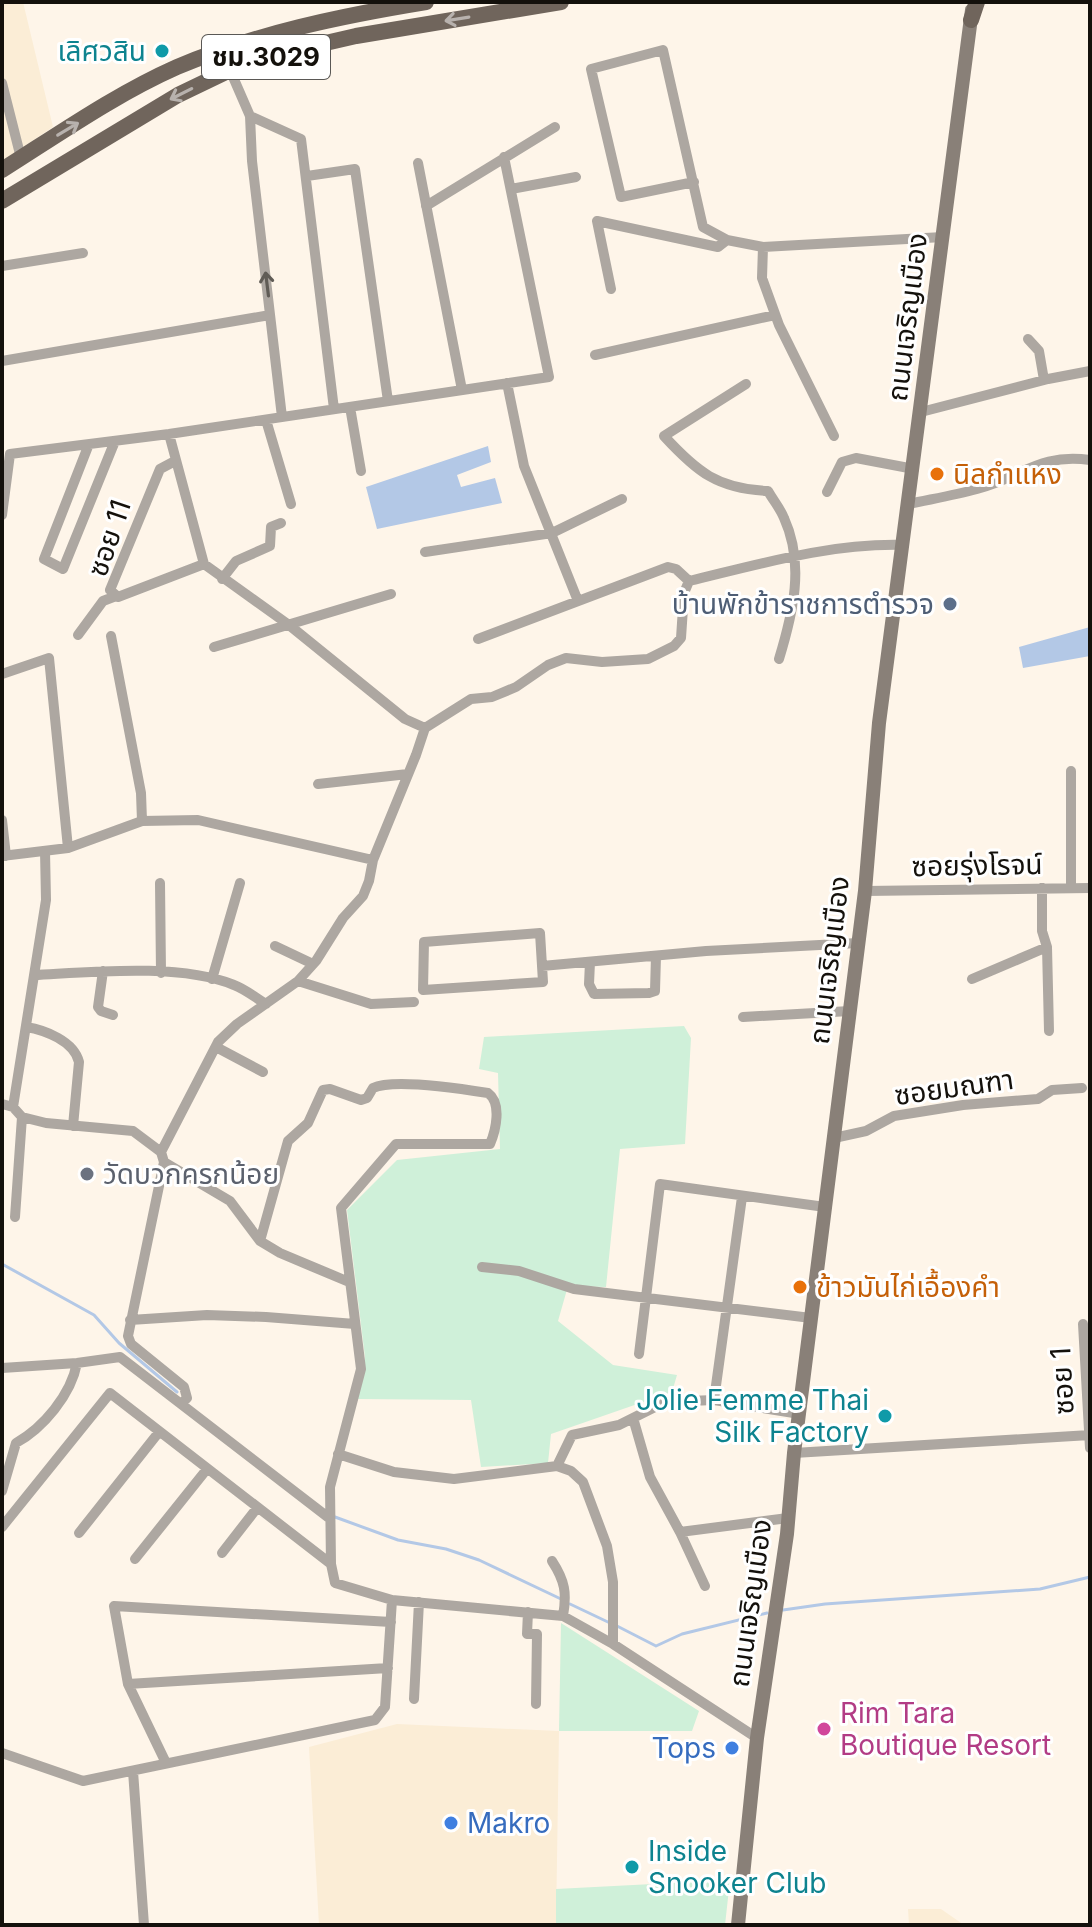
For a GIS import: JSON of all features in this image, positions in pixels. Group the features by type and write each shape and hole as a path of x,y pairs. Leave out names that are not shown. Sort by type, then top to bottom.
{"main road":[{"name":"ชม.3029","path":"2,170 139,86 176,68 242,42 300,25 426,2"},
{"name":"ชม.3029","path":"2,201 178,95 230,70 269,56 356,36 561,2"},
{"path":"967,2 971,20"},
{"path":"971,20 975,2"},
{"name":"ถนนเจริญเมือง","path":"738,1925 757,1738 788,1518 865,891 879,723 971,20"}],"street":[{"path":"694,182 621,197 591,69 663,50 694,182 703,227 727,240 763,247 943,237"},
{"path":"230,70 250,116 252,161 282,417"},
{"path":"2,83 21,158"},
{"path":"250,116 301,139 334,409"},
{"path":"426,206 555,127"},
{"path":"2,515 10,454 169,434 549,377 504,157"},
{"path":"418,163 462,390"},
{"path":"307,176 355,169 388,401"},
{"path":"511,189 576,177"},
{"path":"611,289 597,221 718,247 727,240"},
{"path":"763,247 762,278 775,315 834,436"},
{"path":"2,266 83,253"},
{"path":"2,361 270,315"},
{"path":"595,355 775,315"},
{"path":"1028,339 1039,351 1044,380"},
{"path":"921,412 1090,371"},
{"path":"507,383 524,466 578,601"},
{"path":"746,384 664,436 685,459 714,479 739,490 768,491 784,518 795,555 793,614 779,659"},
{"path":"350,407 361,471"},
{"path":"266,420 291,504"},
{"path":"169,434 204,564 289,625 405,719 425,728"},
{"path":"89,444 44,559 63,569 115,441"},
{"path":"909,504 980,489 1039,463 1067,457 1090,460"},
{"path":"827,492 842,462 856,458 914,469"},
{"name":"ซอย 11","path":"175,461 160,469 110,590 118,597 204,564"},
{"path":"425,552 552,533 622,499"},
{"path":"222,579 236,561 270,546 271,527 281,523"},
{"path":"689,581 795,555 875,544 904,545"},
{"path":"478,639 668,567 676,569 689,581"},
{"path":"181,1404 187,1398 184,1387 131,1344 128,1336 163,1157 216,1047 237,1024 298,981 343,918 363,896 373,860 425,728 471,699 492,697 516,687 548,665 566,658 602,662 648,659 674,646 681,638 684,593 689,581"},
{"path":"214,647 391,594"},
{"path":"78,635 103,601 116,596"},
{"path":"111,636 141,793 142,821"},
{"path":"2,674 49,658 68,848"},
{"path":"1071,771 1071,888"},
{"path":"318,784 408,774"},
{"path":"2,820 4,856 68,848 142,821 198,820 373,860"},
{"path":"45,851 46,900 26,1027 8,1106 22,1117 46,1123 133,1131 163,1157 230,1201 260,1241 280,1253 349,1282"},
{"path":"160,883 161,973"},
{"path":"212,979 240,883"},
{"path":"1042,888 1049,1031"},
{"name":"ซอยรุ่งโรจน์","path":"865,891 1090,888"},
{"path":"540,933 542,966 543,982 423,990 424,942 540,933"},
{"path":"542,966 858,943"},
{"path":"275,946 313,964"},
{"path":"972,979 1047,947"},
{"path":"590,962 589,984 594,994 649,993 655,991 657,986 656,956"},
{"path":"34,975 103,971 212,979 235,985 266,1004"},
{"path":"103,971 98,1007 113,1015"},
{"path":"298,981 371,1004 414,1002"},
{"path":"743,1017 850,1011"},
{"path":"26,1027 45,1030 78,1055 73,1126"},
{"path":"216,1047 263,1072"},
{"path":"260,1241 288,1141 308,1123 323,1090 330,1089 361,1100 367,1098 373,1088 387,1084 449,1087 488,1093 497,1104 490,1144 396,1144 341,1208 361,1369 330,1487 331,1564 335,1583 392,1600 563,1616 613,1644 757,1738"},
{"name":"ซอยมณฑา","path":"834,1138 866,1131 894,1116 963,1105 1038,1099 1052,1090 1082,1088"},
{"path":"15,1217 22,1117"},
{"path":"639,1354 660,1184 825,1207"},
{"path":"714,1400 742,1197"},
{"path":"482,1267 519,1271 574,1289 811,1318"},
{"path":"130,1320 207,1315 355,1324"},
{"name":"ซอย 1","path":"1083,1324 1090,1448"},
{"path":"2,1368 120,1357 329,1518"},
{"path":"2,1491 16,1443 36,1431 74,1378 77,1363"},
{"path":"2,1527 110,1393 331,1564"},
{"path":"557,1466 572,1435 619,1425 665,1402 714,1400 800,1414"},
{"path":"633,1418 650,1477 705,1586"},
{"path":"79,1533 159,1432"},
{"path":"794,1453 1090,1435"},
{"path":"338,1454 394,1472 454,1479 557,1466 579,1476 607,1546 613,1582 613,1644"},
{"path":"135,1559 207,1469"},
{"path":"222,1553 257,1508"},
{"path":"680,1532 788,1518"},
{"path":"552,1561 566,1588 563,1616"},
{"path":"2,1753 76,1781 94,1780 375,1720 385,1707 392,1600"},
{"path":"414,1699 419,1602"},
{"path":"166,1763 128,1684 114,1606 391,1622"},
{"path":"528,1612 527,1634 537,1634 536,1704"},
{"path":"128,1684 388,1668"},
{"path":"133,1771 144,1925"}],"shaded area":[{"path":"2,2 23,2 53,127 2,161"},
{"path":"397,1724 559,1731 556,1925 319,1925 309,1747"},
{"path":"908,1909 941,1909 964,1925 909,1925"}],"green space":[{"path":"684,1026 691,1038 685,1144 620,1149 606,1287 568,1286 558,1321 613,1365 677,1375 672,1392 551,1434 548,1463 481,1467 471,1400 358,1399 365,1357 347,1210 397,1160 500,1149 498,1073 479,1069 484,1037"},
{"path":"561,1623 699,1711 692,1731 559,1731"},
{"path":"730,1880 725,1925 556,1925 556,1889"}],"water":[{"path":"488,446 491,462 457,475 461,487 495,478 502,503 377,529 366,487"},
{"path":"1090,627 1090,656 1023,668 1019,647"}],"waterway":[{"path":"2,1264 94,1315 119,1343 177,1392"},
{"path":"335,1517 398,1540 446,1549 479,1560 561,1599"},
{"path":"783,1610 825,1604 1040,1589 1090,1577"},
{"path":"570,1604 610,1623"},
{"path":"617,1626 656,1646 682,1634 767,1613"}],"place":[{"name":"เลิศวสิน","path":"162,51"},
{"name":"นิลกําแหง","path":"937,474"},
{"name":"บ้านพักข้าราชการตำรวจ","path":"950,604"},
{"name":"วัดบวกครกน้อย","path":"87,1174"},
{"name":"ข้าวมันไก่เอื้องคํา","path":"800,1287"},
{"name":"Jolie Femme Thai Silk Factory","path":"885,1416"},
{"name":"Rim Tara Boutique Resort","path":"824,1729"},
{"name":"Tops","path":"732,1748"},
{"name":"Makro","path":"451,1823"},
{"name":"Inside Snooker Club","path":"632,1867"}]}
